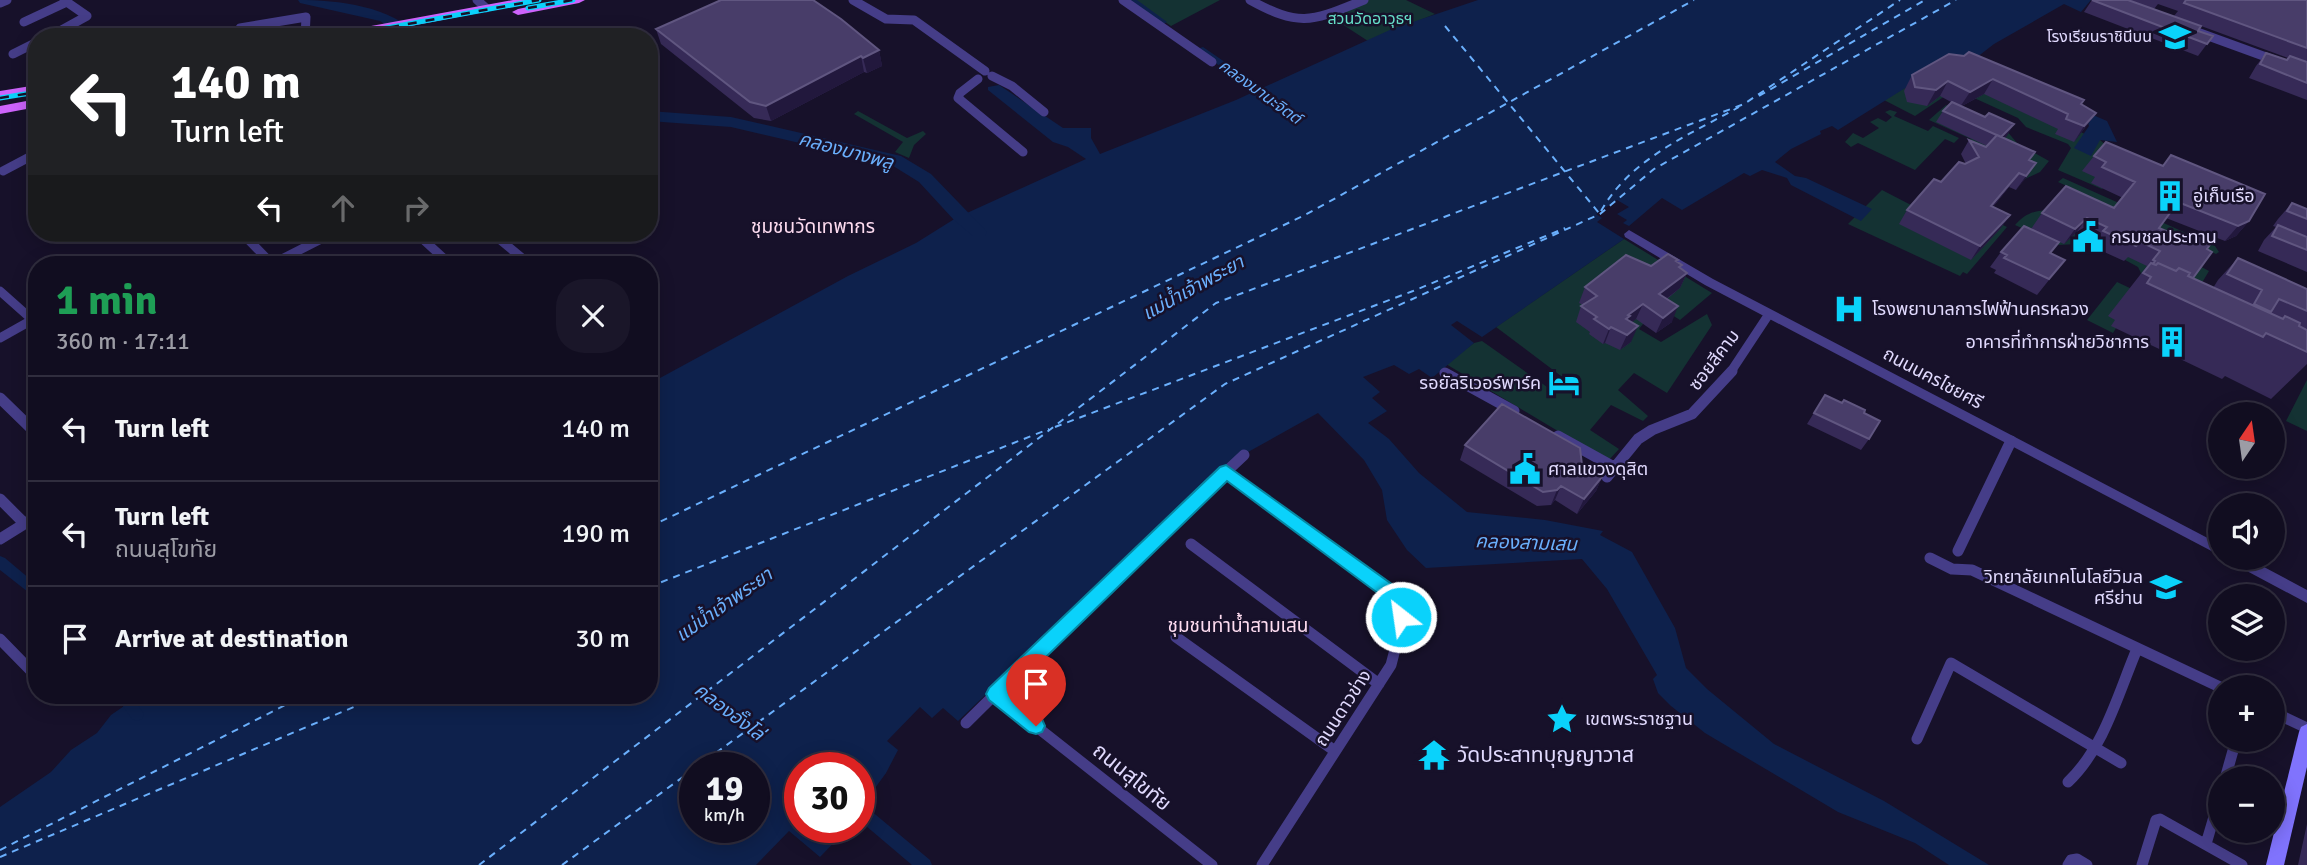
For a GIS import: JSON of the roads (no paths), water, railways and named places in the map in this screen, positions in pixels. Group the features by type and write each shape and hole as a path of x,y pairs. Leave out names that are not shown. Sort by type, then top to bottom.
{"main road":[{"path":"407,28 482,4 531,0"},
{"path":"416,28 579,0"},
{"path":"0,99 28,94"},
{"path":"0,110 28,105"},
{"path":"2275,865 2302,776 2307,730"}],"street":[{"path":"0,3 7,0"},
{"path":"853,0 886,19 914,20 1012,86 1044,112"},
{"path":"1123,0 1212,62"},
{"path":"1250,0 1296,22 1311,20 1364,0"},
{"path":"24,22 66,1 88,16 66,28"},
{"path":"240,28 306,16 306,28"},
{"path":"2195,31 2282,63"},
{"path":"13,54 28,47"},
{"path":"989,73 977,74 978,79 960,93 958,98 1023,152"},
{"path":"3,171 28,160"},
{"name":"ถนนนครไชยศรี","path":"1629,234 1682,267 1769,314 2208,544"},
{"path":"251,242 264,256"},
{"path":"288,256 315,242"},
{"path":"426,242 441,256"},
{"path":"503,242 520,256"},
{"path":"2,297 28,317"},
{"name":"ซอยสีคาม","path":"1542,427 1610,472 1635,440 1650,431 1688,418 1698,410 1769,314"},
{"path":"0,338 28,325"},
{"path":"1445,373 1530,420"},
{"path":"0,398 28,426"},
{"path":"1958,551 2011,441"},
{"path":"966,723 1244,455"},
{"name":"ถนนดาวข่าง","path":"1226,471 1394,596 1401,617 1401,638 1391,665 1262,865"},
{"path":"0,499 25,524"},
{"path":"0,539 28,522"},
{"path":"1191,544 1379,684"},
{"path":"1930,558 1952,569 1972,570 2208,682"},
{"path":"2257,570 2307,597"},
{"path":"1177,637 1335,751"},
{"path":"0,639 28,668"},
{"path":"2068,782 2083,768 2095,749 2137,649"},
{"path":"1917,739 1951,663 2120,763"},
{"name":"ถนนสุโขทัย","path":"995,694 1212,865"},
{"path":"2285,718 2307,730"},
{"path":"2141,865 2156,820 2165,821 2242,865"},
{"path":"2206,844 2208,837"},
{"path":"2068,865 2071,860 2077,859 2087,865"}],"water":[{"path":"1478,0 2091,0 2081,12 2064,4 1994,44 1972,61 2107,121 2117,142 2100,140 2091,156 2074,148 2089,126 2088,123 1934,70 1838,130 1832,126 1820,131 1821,134 1791,149 1775,162 1795,176 1806,178 1872,209 1861,221 1791,185 1787,178 1762,170 1750,176 1744,173 1682,210 1662,198 1629,226 1623,223 1627,220 1617,214 1629,207 1617,200 1596,214 1602,218 1597,222 1624,239 1482,337 1457,321 1451,325 1474,343 1432,378 1419,369 1409,374 1394,365 1363,377 1380,392 1372,398 1387,411 1368,423 1389,439 1419,473 1467,512 1545,520 1603,531 1600,535 1632,552 1675,628 1686,668 1707,689 1774,744 1884,801 1989,865 1949,865 1915,843 1838,812 1705,733 1658,693 1653,679 1657,675 1607,589 1582,559 1426,568 1407,550 1387,520 1382,490 1364,460 1318,413 1248,452 1132,555 958,721 943,708 932,718 920,707 887,741 898,750 875,788 875,752 784,752 784,836 756,865 0,865 0,807 51,772 71,750 97,733 111,715 127,704 658,704 658,379 848,276 916,243 956,218 1086,159 1068,147 1053,142 988,90 988,87 999,85 1063,128 1091,128 1091,138 1100,154 1236,100 1392,29"},
{"path":"803,843 834,843 820,857"}],"waterway":[{"name":"คลองบางพลู","path":"305,0 385,18 400,28"},
{"name":"คลองมานะจิตต์","path":"1131,0 1162,22"},
{"name":"คลองมานะจิตต์","path":"1203,50 1271,98"},
{"name":"คลองบางพลู","path":"658,117 731,122 895,160 925,178 960,216 979,232"},
{"path":"0,562 28,585"},
{"path":"129,704 137,714"},
{"name":"คลองอั๊งโล่","path":"875,824 924,865"}],"railway":[{"path":"386,28 539,0"},
{"path":"528,8 573,0"},
{"path":"0,98 28,93"}],"place":[{"name":"โรงเรียนราชินีบน","path":"2175,37"},
{"name":"อู่เก็บเรือ","path":"2170,196"},
{"name":"กรมชลประทาน","path":"2088,237"},
{"name":"โรงพยาบาลการไฟฟ้านครหลวง","path":"1849,309"},
{"name":"อาคารที่ทำการฝ่ายวิชาการ","path":"2172,342"},
{"name":"รอยัลริเวอร์พาร์ค","path":"1564,383"},
{"name":"ศาลแขวงดุสิต","path":"1525,469"},
{"name":"วิทยาลัยเทคโนโลยีวิมล ศรีย่าน","path":"2166,587"},
{"name":"เขตพระราชฐาน","path":"1562,719"},
{"name":"วัดประสาทบุญญาวาส","path":"1434,755"}],"district":[{"name":"ชุมชนวัดเทพากร","path":"813,227"},
{"name":"ชุมชนท่าน้ำสามเสน","path":"1238,626"}],"park label":[{"name":"สวนวัดอาวุธฯ","path":"1370,19"}],"water label":[{"name":"แม่น้ำเจ้าพระยา","path":"1193,288"},
{"name":"คลองสามเสน","path":"1526,543"},
{"name":"แม่น้ำเจ้าพระยา","path":"724,605"}]}
